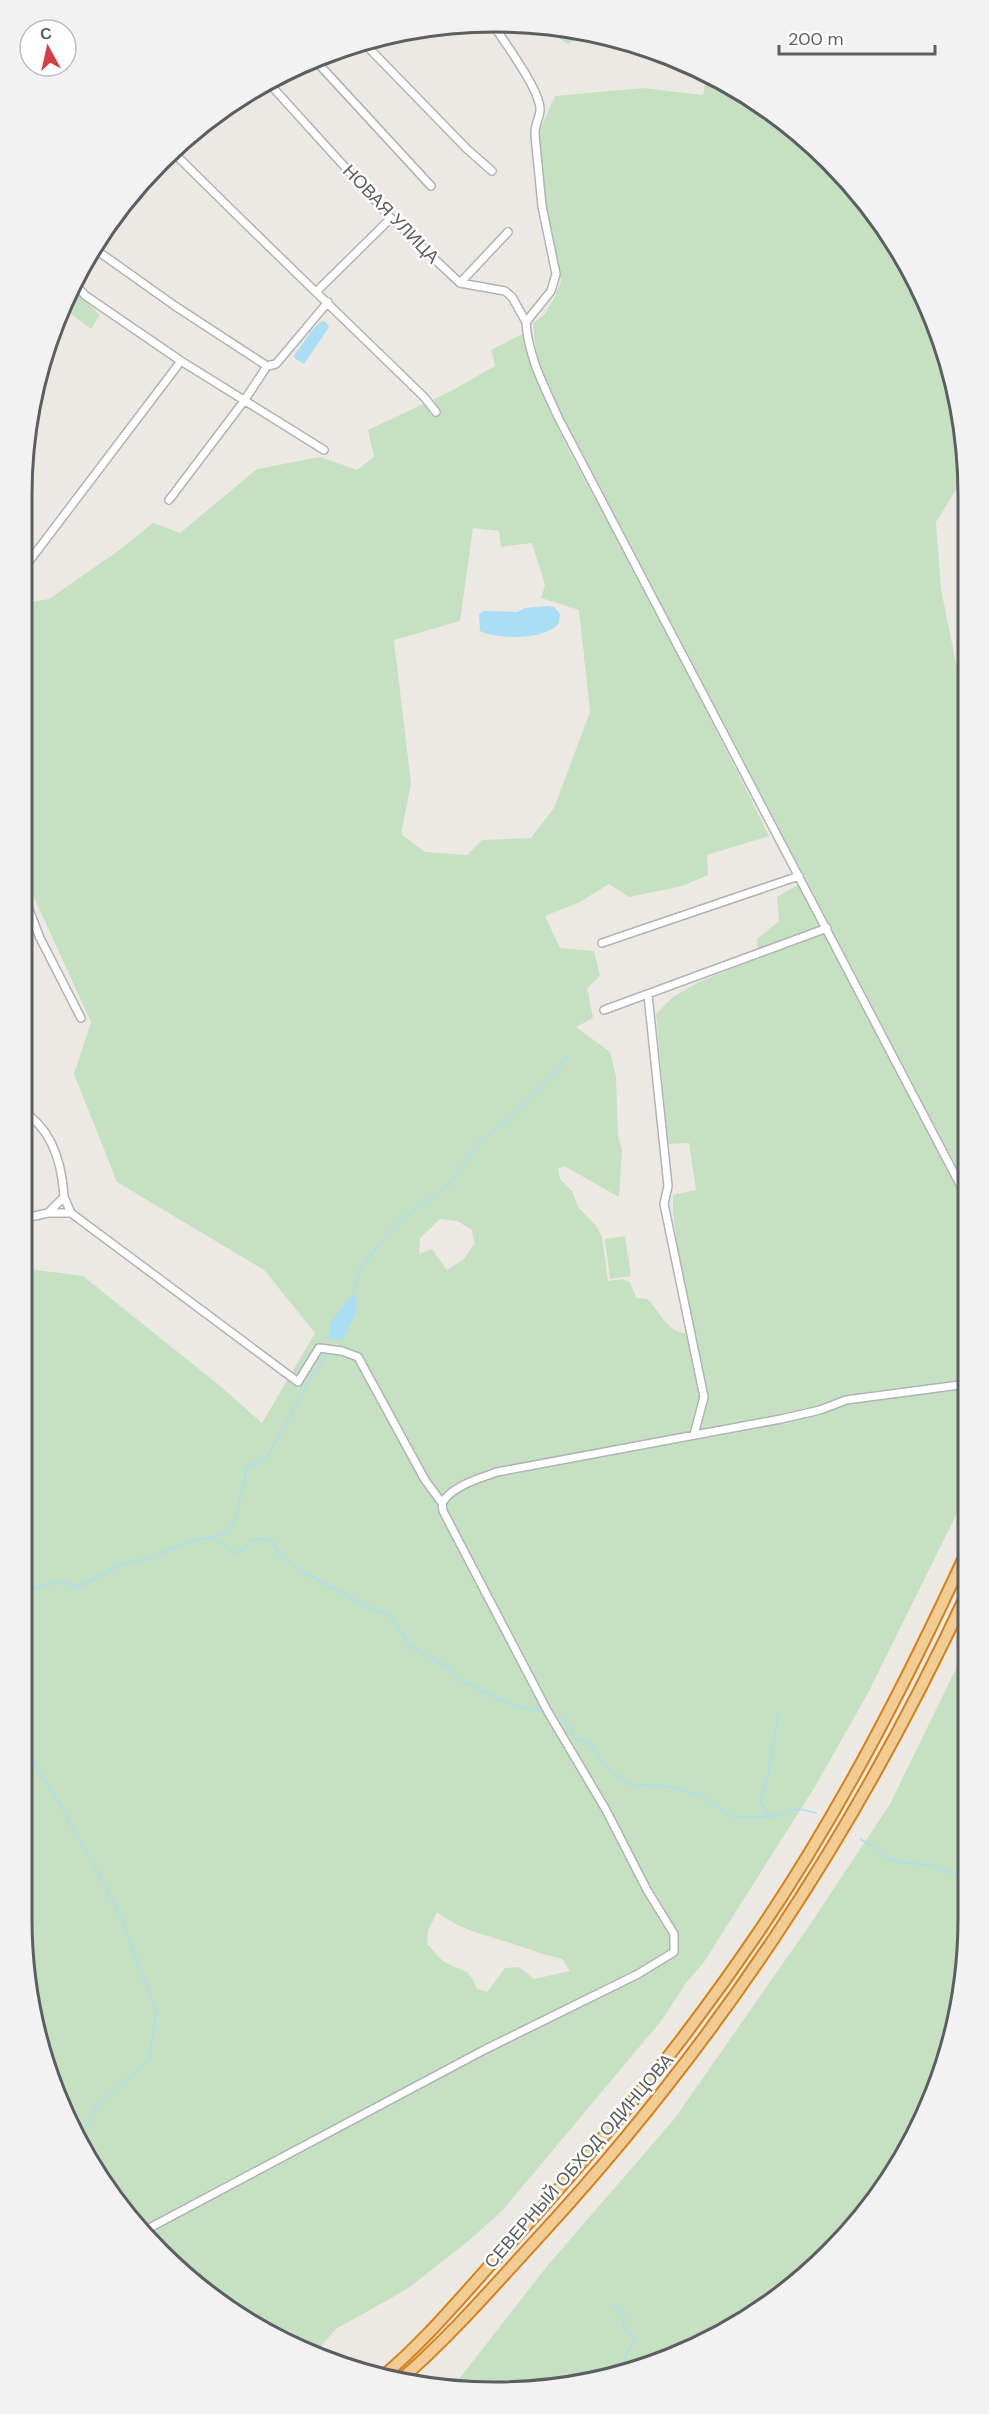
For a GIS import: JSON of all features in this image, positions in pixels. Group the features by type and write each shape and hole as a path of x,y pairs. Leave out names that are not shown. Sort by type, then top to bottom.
{"highway":[{"name":"СЕВЕРНЫЙ ОБХОД ОДИНЦОВА","path":"389,2370 434,2326 567,2181 626,2111 715,1995 759,1931 842,1798 914,1663 958,1570"},
{"name":"СЕВЕРНЫЙ ОБХОД ОДИНЦОВА","path":"406,2374 445,2338 580,2193 640,2122 729,2005 774,1941 857,1806 897,1735 958,1611"}],"street":[{"path":"498,32 537,95 541,111 534,124 534,135 542,206 556,274 551,291 526,322"},
{"path":"369,49 467,149 492,171"},
{"path":"320,66 431,186"},
{"name":"НОВАЯ УЛИЦА","path":"273,88 390,218 460,283"},
{"path":"178,157 254,234 317,291 424,397 436,412"},
{"path":"317,291 390,218"},
{"path":"460,283 508,232"},
{"path":"100,253 174,306 267,366"},
{"path":"460,283 505,291 512,297 526,322 527,338 535,365 559,419 958,1181"},
{"path":"79,289 181,362 324,450"},
{"path":"169,500 244,401 267,366 276,363 328,302"},
{"path":"32,558 181,362"},
{"path":"602,943 799,876"},
{"path":"32,917 40,938 81,1018"},
{"path":"604,1010 827,928"},
{"path":"648,995 668,1186 664,1204 704,1397 694,1435"},
{"path":"32,1117 50,1139 62,1170 63,1197 71,1213 298,1382 319,1348 358,1357 425,1480 442,1503 443,1511 548,1712 606,1810 647,1890 674,1934 674,1952 638,1974 502,2040 149,2228"},
{"path":"48,1213 63,1197"},
{"path":"32,1217 48,1213 71,1213"},
{"path":"442,1503 447,1495 497,1472 810,1412 846,1400 958,1385"}],"green space":[{"path":"554,35 578,39 568,44"},
{"path":"706,83 752,110 800,146 843,189 879,237 910,290 933,346 949,404 954,434 958,487 936,522 941,589 958,673 958,1170 564,418 537,361 533,323 544,315 561,281 546,205 539,132 555,96 643,88 703,95"},
{"path":"77,294 100,315 91,329 69,312"},
{"path":"522,334 540,387 563,438 769,836 707,855 708,875 682,886 629,897 609,884 580,902 545,916 560,948 594,951 600,976 587,988 593,1018 576,1027 610,1052 616,1077 618,1134 622,1150 619,1197 564,1166 558,1169 560,1179 572,1191 578,1207 597,1227 602,1237 608,1281 622,1279 630,1282 636,1298 647,1299 674,1330 688,1333 673,1213 673,1195 696,1190 689,1143 668,1144 656,1014 673,997 699,982 759,957 757,939 779,921 777,897 799,884 958,1192 958,1511 868,1693 816,1785 704,1962 686,1983 662,2020 502,2211 466,2243 407,2289 336,2329 319,2348 263,2320 213,2287 167,2247 127,2201 94,2151 67,2097 47,2039 35,1980 32,1950 32,1269 83,1276 219,1385 262,1423 315,1333 264,1270 117,1182 74,1074 91,1022 32,893 32,602 49,599 118,551 153,523 180,533 257,469 320,457 357,470 374,457 368,430 451,391 495,366 491,350","holes":["473,528 499,531 501,547 532,543 545,585 541,598 579,610 590,712 554,808 531,838 482,840 467,855 425,852 401,834 411,784 394,640 460,621","440,1219 457,1221 472,1230 474,1244 464,1259 447,1270 432,1249 419,1254 420,1238","437,1912 470,1930 562,1959 570,1971 534,1979 519,1967 505,1968 487,1992 477,1989 467,1973 445,1962 427,1944 428,1931"]},
{"path":"625,1236 631,1276 610,1279 605,1239"},
{"path":"958,1664 958,1919 957,1950 949,2010 933,2068 910,2124 862,2201 843,2225 800,2268 752,2304 699,2335 643,2358 585,2374 525,2382 457,2381 548,2265 675,2118 809,1926 890,1804"}],"water":[{"path":"322,321 326,322 329,327 304,364 294,358 295,354 313,329"},
{"path":"554,607 560,614 559,623 544,633 509,637 480,631 479,614 484,611 517,612 525,608"},
{"path":"356,1295 357,1311 342,1340 328,1339 331,1322 351,1296"}],"waterway":[{"path":"353,1297 360,1270 379,1244 405,1216 450,1184 479,1142 510,1118 553,1075 568,1056"},
{"path":"210,1538 229,1531 236,1516 247,1468 267,1457 310,1380 328,1353"},
{"path":"32,1589 58,1582 80,1586 122,1564 147,1559 190,1541 209,1538 222,1542 235,1553 245,1550 249,1541 271,1540 280,1555 303,1572 370,1608 390,1615 410,1646 449,1668 461,1680 507,1703 544,1712"},
{"path":"769,1817 760,1800 768,1775 779,1711"},
{"path":"554,1716 566,1721 574,1738 592,1745 604,1766 629,1784 665,1786 701,1795 733,1817 769,1817 791,1810 816,1813"},
{"path":"32,1759 117,1908 156,2011 149,2060 96,2106 83,2132"},
{"path":"860,1839 897,1862 927,1865 958,1875"},
{"path":"614,2304 625,2317 623,2328 635,2340 625,2356 625,2364"}]}
